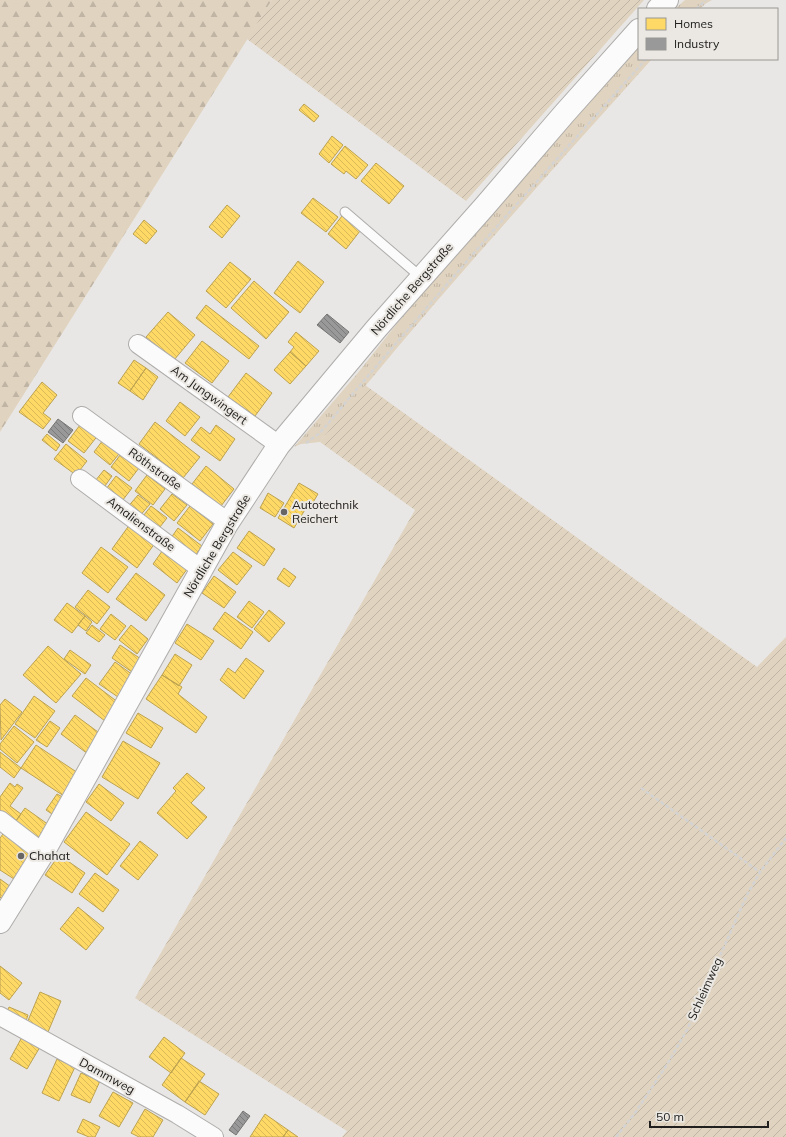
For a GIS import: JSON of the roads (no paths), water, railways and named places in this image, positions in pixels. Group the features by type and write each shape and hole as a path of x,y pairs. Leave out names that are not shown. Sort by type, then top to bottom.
{"main road":[{"path":"659,8 667,0"},
{"name":"Nördliche Bergstraße","path":"0,922 43,854 228,522 280,444 376,329 638,31"}],"street":[{"name":"Am Jungwingert","path":"138,344 280,444"},
{"name":"Röthstraße","path":"82,416 228,522"},
{"name":"Amalienstraße","path":"80,479 202,570"},
{"path":"0,820 43,854"},
{"name":"Dammweg","path":"0,1016 177,1114 214,1137"}],"lane":[{"path":"345,212 422,278"}],"place":[{"name":"Autotechnik Reichert","path":"284,512"},
{"name":"Chahat","path":"21,856"}]}
